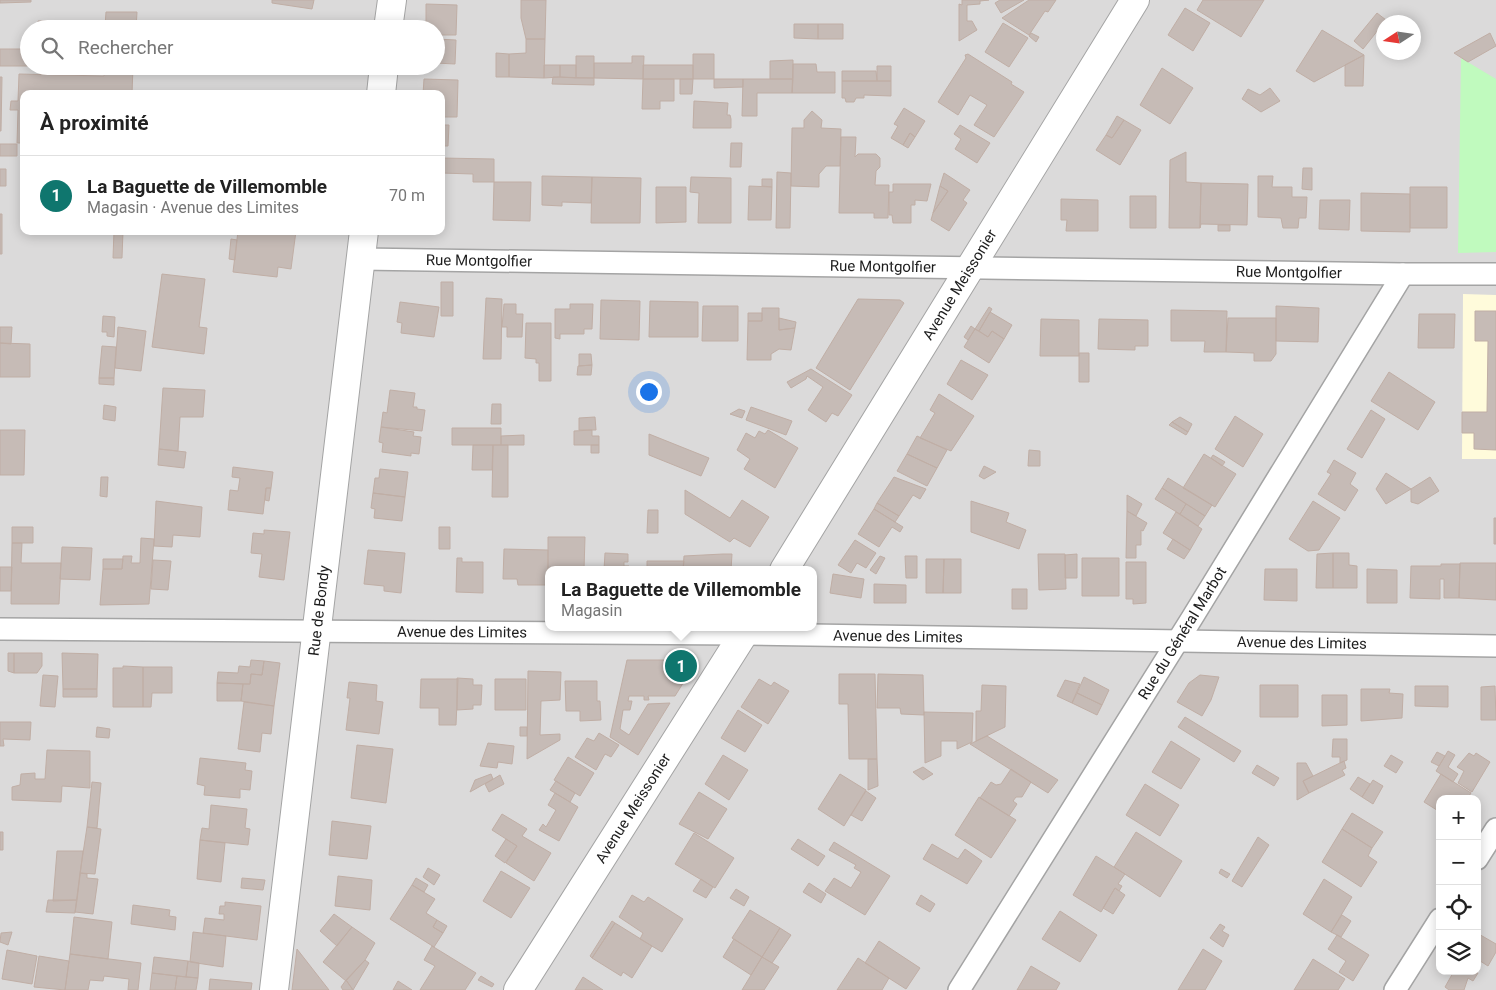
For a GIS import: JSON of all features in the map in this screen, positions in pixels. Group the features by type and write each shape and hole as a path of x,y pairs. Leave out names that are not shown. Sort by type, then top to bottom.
{"street":[{"path":"389,20 392,0"},
{"name":"Avenue Meissonier","path":"786,566 1135,0"},
{"path":"381,90 383,75"},
{"name":"Rue de Bondy","path":"274,990 364,235"},
{"name":"Rue Montgolfier","path":"361,259 1496,274"},
{"name":"Rue du Général Marbot","path":"959,990 1177,642 1403,274"},
{"name":"Avenue des Limites","path":"0,629 315,632 545,631"},
{"name":"Avenue Meissonier","path":"518,990 745,631"},
{"name":"Avenue des Limites","path":"782,631 1177,642 1496,646"},
{"path":"1481,853 1496,830"},
{"path":"1395,990 1436,925"}],"shaded area":[{"path":"0,0 1496,0 1496,990 0,990"},
{"path":"1463,294 1496,295 1496,459 1462,459"}],"green space":[{"path":"1461,58 1496,79 1496,252 1458,253"}],"building":[{"path":"0,0 31,0 31,2 0,3"},
{"path":"272,0 314,0 312,9 272,3"},
{"path":"521,0 546,0 545,39 526,39 521,18"},
{"path":"962,0 989,0 980,1 980,4 967,5 967,21 972,21 977,30 959,41 959,4 962,5"},
{"path":"1000,0 1024,0 1001,13 995,3"},
{"path":"1029,0 1056,0 1048,12 1045,11 1029,35 1002,18"},
{"path":"1203,0 1264,0 1241,37 1197,10"},
{"path":"426,4 457,5 456,35 445,35 445,20 426,20"},
{"path":"1185,8 1210,23 1193,51 1168,35"},
{"path":"106,12 137,12 137,20 105,20"},
{"path":"1377,13 1380,15 1376,15 1376,33 1363,49 1354,41"},
{"path":"1003,23 1028,38 1009,67 985,52"},
{"path":"794,24 818,24 818,39 794,38"},
{"path":"818,24 843,24 843,39 818,39"},
{"path":"1322,30 1364,55 1314,82 1296,71"},
{"path":"1031,33 1039,37 1036,42 1029,36"},
{"path":"1490,33 1496,46 1468,62 1454,53"},
{"path":"445,39 456,40 455,64 445,63"},
{"path":"526,39 545,39 544,78 509,77 509,54 526,53"},
{"path":"0,49 20,49 20,66 0,66"},
{"path":"496,53 509,54 509,77 496,77"},
{"path":"693,54 714,54 714,79 693,79"},
{"path":"968,54 1012,82 1011,84 1024,92 994,137 974,125 987,105 970,95 958,115 938,102 966,58 965,55"},
{"path":"1364,55 1363,86 1345,86 1345,65"},
{"path":"576,56 594,56 594,78 576,78"},
{"path":"632,56 644,56 643,79 594,78 594,63 632,63"},
{"path":"793,60 793,79 770,79 770,61"},
{"path":"793,64 816,64 817,72 835,72 835,93 792,93"},
{"path":"544,65 560,65 560,77 544,78"},
{"path":"560,65 576,65 576,78 560,77"},
{"path":"643,65 693,65 693,79 643,79"},
{"path":"877,66 891,66 891,81 877,81"},
{"path":"1162,68 1193,88 1170,124 1140,105"},
{"path":"842,71 876,71 877,81 842,81"},
{"path":"19,74 133,75 132,90 20,90 20,143 17,143 18,110 10,110 11,101 18,101"},
{"path":"0,77 2,77 1,131 0,131"},
{"path":"553,77 594,78 594,85 552,84"},
{"path":"424,79 458,80 457,117 445,117 445,90 423,90"},
{"path":"643,79 674,79 674,101 660,101 660,109 642,109"},
{"path":"680,79 693,79 692,94 680,94"},
{"path":"714,79 743,79 743,87 714,88"},
{"path":"743,79 793,79 792,93 757,93 757,116 742,116"},
{"path":"842,81 891,81 891,96 864,95 864,98 856,98 854,102 846,102 845,98 842,98"},
{"path":"1270,88 1280,101 1261,112 1242,99 1248,89 1260,95"},
{"path":"694,101 728,103 727,115 730,115 731,128 693,128"},
{"path":"904,108 925,121 915,137 910,133 903,145 891,138 898,126 894,124"},
{"path":"812,111 822,120 821,128 841,129 840,166 826,166 819,174 819,187 791,186 792,128 804,128 804,120"},
{"path":"1117,116 1124,120 1112,138 1106,135"},
{"path":"1124,120 1141,130 1120,165 1096,150 1106,135 1112,138"},
{"path":"445,125 449,125 448,146 445,146"},
{"path":"960,125 990,143 977,163 955,149 961,139 954,134"},
{"path":"910,133 915,137 908,148 903,145"},
{"path":"841,137 856,137 855,157 858,154 876,154 880,158 880,167 876,171 875,185 889,185 888,218 874,218 874,213 839,213"},
{"path":"731,143 742,143 741,167 730,167"},
{"path":"0,144 17,144 17,156 0,156"},
{"path":"1186,152 1186,182 1201,183 1200,228 1169,228 1170,160"},
{"path":"445,158 494,159 494,182 473,182 473,174 445,173"},
{"path":"1303,168 1312,168 1312,190 1302,189"},
{"path":"0,169 6,169 6,186 0,186"},
{"path":"777,172 791,173 790,228 776,228"},
{"path":"944,173 970,190 963,200 967,203 949,231 931,220 933,213 948,191 940,186"},
{"path":"542,176 592,177 591,203 562,202 562,206 542,205"},
{"path":"1258,176 1273,176 1272,187 1292,187 1292,197 1307,197 1306,218 1299,218 1298,228 1283,228 1281,218 1258,217"},
{"path":"592,177 641,178 640,223 591,223"},
{"path":"691,177 731,178 731,223 698,223 699,193 690,192"},
{"path":"762,179 772,179 772,187 762,186"},
{"path":"494,182 531,182 530,221 493,220"},
{"path":"1201,183 1248,184 1247,225 1201,224 1200,228"},
{"path":"893,184 931,184 927,201 915,200 915,205 911,205 911,223 893,223 892,215 889,215 889,192 893,192"},
{"path":"749,186 772,187 771,220 748,220"},
{"path":"940,186 948,191 933,213"},
{"path":"656,187 686,187 686,222 656,223"},
{"path":"1410,187 1447,187 1447,228 1410,228"},
{"path":"1361,193 1410,194 1410,232 1361,231"},
{"path":"1130,196 1156,196 1156,228 1130,228"},
{"path":"1061,199 1098,200 1098,231 1066,231 1067,220 1061,220"},
{"path":"1320,200 1350,200 1349,230 1319,229"},
{"path":"0,214 2,214 2,254 0,254"},
{"path":"1218,225 1230,225 1230,231 1218,231"},
{"path":"114,235 123,235 122,258 113,258"},
{"path":"238,235 295,235 291,269 278,267 277,277 233,272"},
{"path":"231,239 237,240 235,260 229,259"},
{"path":"162,274 205,279 199,327 207,328 204,354 152,347"},
{"path":"441,282 453,282 453,316 441,316"},
{"path":"486,298 502,299 501,359 483,359"},
{"path":"858,299 900,300 904,303 850,390 816,368"},
{"path":"601,300 640,301 639,340 600,339"},
{"path":"650,301 698,302 698,337 649,337"},
{"path":"400,302 439,307 434,337 401,333 402,323 397,322"},
{"path":"504,304 516,304 516,314 523,314 522,337 507,337 507,327 502,327"},
{"path":"570,304 593,304 592,329 584,329 584,334 560,334 560,339 555,338 555,309 570,309"},
{"path":"703,306 738,306 738,341 702,341"},
{"path":"1276,306 1319,308 1318,342 1276,341"},
{"path":"989,307 992,309 979,331 975,329"},
{"path":"762,308 779,308 779,330 795,328 791,350 779,349 771,354 771,360 747,360 748,321 762,321"},
{"path":"1171,310 1227,311 1226,352 1204,352 1205,341 1171,341"},
{"path":"1475,311 1496,311 1496,450 1474,449 1474,433 1462,433 1462,412 1487,412 1488,341 1475,341"},
{"path":"990,312 1012,325 1004,339 992,331 988,337 979,331"},
{"path":"748,313 762,313 762,321 748,321"},
{"path":"1419,314 1455,314 1454,348 1418,348"},
{"path":"103,316 115,317 114,337 107,336 107,332 102,332"},
{"path":"779,318 796,322 795,328 779,330"},
{"path":"1228,318 1276,318 1276,354 1271,361 1254,361 1254,353 1226,352"},
{"path":"1041,319 1079,320 1079,356 1040,356"},
{"path":"1099,319 1148,320 1148,346 1135,346 1135,350 1098,349"},
{"path":"526,323 551,323 551,381 539,381 539,363 536,363 536,359 525,358"},
{"path":"971,326 975,329 968,340 964,337"},
{"path":"0,327 12,327 11,344 0,343"},
{"path":"118,327 146,331 141,371 115,368"},
{"path":"975,329 988,337 992,331 1004,339 989,363 964,347"},
{"path":"0,343 30,344 30,377 0,377"},
{"path":"102,346 116,347 114,378 99,378"},
{"path":"1079,353 1089,353 1089,382 1079,382"},
{"path":"579,354 591,354 592,365 579,366"},
{"path":"961,360 988,375 972,400 947,384"},
{"path":"592,365 591,375 577,375 578,366"},
{"path":"811,369 852,395 838,416 832,413 826,422 808,410 823,387 807,376 806,379 791,388 787,382"},
{"path":"1389,372 1435,402 1418,430 1371,401"},
{"path":"99,378 114,378 114,385 99,384"},
{"path":"163,388 205,390 203,417 180,417 178,451 159,449"},
{"path":"390,390 415,393 413,407 425,410 422,431 381,427 383,412 387,413"},
{"path":"939,394 974,416 951,451 920,438 935,413 930,410"},
{"path":"492,404 501,404 501,424 491,424"},
{"path":"104,405 116,407 115,421 103,419"},
{"path":"751,407 792,421 786,435 746,420"},
{"path":"739,409 745,411 742,418 730,414"},
{"path":"1371,410 1385,419 1362,458 1347,449"},
{"path":"1235,416 1263,434 1243,467 1215,449"},
{"path":"595,417 596,430 579,430 579,418"},
{"path":"1180,417 1192,424 1188,432 1172,422"},
{"path":"1172,422 1188,432 1186,435 1169,425"},
{"path":"381,427 414,432 413,436 421,437 419,454 411,453 411,456 382,452 383,443 379,442"},
{"path":"452,428 501,428 501,445 452,445"},
{"path":"0,430 25,430 24,475 0,475"},
{"path":"592,430 592,436 599,436 599,445 574,445 574,431"},
{"path":"768,430 798,448 775,488 744,469 750,459 737,450 746,433 755,438 759,431 765,434"},
{"path":"649,434 709,458 701,476 649,455"},
{"path":"524,435 524,445 501,445 501,436"},
{"path":"917,436 947,450 937,468 907,454"},
{"path":"473,445 493,445 492,470 472,470"},
{"path":"493,445 508,445 508,497 492,497"},
{"path":"591,445 599,445 599,453 591,453"},
{"path":"159,449 186,452 184,468 158,465"},
{"path":"1029,450 1040,451 1040,466 1028,466"},
{"path":"907,454 937,468 927,486 897,471"},
{"path":"1204,454 1236,474 1215,507 1183,488"},
{"path":"1213,455 1225,462 1222,466 1211,458"},
{"path":"1334,460 1356,473 1350,484 1358,490 1345,511 1318,494 1331,474 1327,472"},
{"path":"984,466 996,472 984,479 979,476"},
{"path":"233,467 273,472 271,488 266,488 263,514 228,510 230,490 238,491 240,478 232,477"},
{"path":"380,469 408,472 405,497 373,493 375,478 379,478"},
{"path":"1386,473 1411,489 1386,504 1376,489"},
{"path":"101,477 108,477 107,497 100,496"},
{"path":"894,477 926,489 920,499 913,495 899,516 877,503"},
{"path":"1430,477 1439,491 1418,504 1411,502 1411,489"},
{"path":"1168,478 1212,505 1205,516 1162,488"},
{"path":"266,488 271,488 269,501 265,500"},
{"path":"1162,488 1186,504 1180,514 1155,499"},
{"path":"685,490 730,518 742,500 769,517 750,547 734,538 730,542 685,514"},
{"path":"373,493 405,497 402,521 374,518 375,509 371,508"},
{"path":"1127,495 1142,504 1136,516 1127,511"},
{"path":"156,501 202,507 200,537 173,535 172,547 154,546"},
{"path":"971,501 1009,513 1006,522 1026,530 1019,549 971,532"},
{"path":"1313,501 1340,518 1319,550 1308,551 1289,539"},
{"path":"877,503 899,516 895,522 874,509"},
{"path":"1186,504 1205,516 1198,526 1180,514"},
{"path":"874,509 903,527 900,532 892,527 879,547 858,534"},
{"path":"648,510 658,510 658,533 647,533"},
{"path":"1127,511 1147,523 1143,531 1141,530 1141,545 1136,545 1136,558 1126,558"},
{"path":"1176,512 1202,529 1190,550 1163,533"},
{"path":"1494,518 1496,518 1496,544 1494,544"},
{"path":"12,527 33,527 33,543 12,543"},
{"path":"439,527 450,527 450,549 439,549"},
{"path":"264,530 290,532 284,580 259,577 262,554 251,553 253,533 264,534"},
{"path":"548,537 585,537 584,566 548,566"},
{"path":"141,538 154,539 149,604 100,605 103,569 122,569 123,556 132,556 131,563 140,563"},
{"path":"1173,539 1190,550 1184,559 1167,549"},
{"path":"855,540 876,553 866,568 857,563 851,573 838,565"},
{"path":"12,543 22,543 21,563 61,563 59,604 11,604"},
{"path":"62,547 92,548 90,580 60,579"},
{"path":"504,549 548,550 548,566 545,566 545,585 518,585 517,579 503,579"},
{"path":"368,550 405,553 401,593 384,591 384,586 364,584"},
{"path":"605,553 628,554 628,562 624,562 624,566 604,566"},
{"path":"1333,553 1333,588 1316,588 1317,554"},
{"path":"1333,553 1349,553 1349,565 1357,566 1357,588 1333,588"},
{"path":"732,554 731,566 683,566 684,556"},
{"path":"1038,554 1065,554 1066,589 1039,590"},
{"path":"1077,554 1077,578 1065,578 1065,555"},
{"path":"880,556 885,558 876,574 870,570"},
{"path":"905,556 917,556 917,578 906,578"},
{"path":"457,558 462,558 462,562 483,562 483,593 456,592"},
{"path":"1082,558 1119,558 1119,596 1082,596"},
{"path":"103,559 123,559 122,569 103,569"},
{"path":"926,559 944,559 943,593 926,593"},
{"path":"944,559 961,559 961,593 943,593"},
{"path":"153,560 171,561 168,590 151,589"},
{"path":"647,561 684,561 683,566 647,566"},
{"path":"1126,562 1146,562 1146,603 1133,604 1133,599 1126,599"},
{"path":"1460,563 1496,563 1496,600 1459,598"},
{"path":"1441,564 1460,564 1459,598 1444,598 1444,579 1440,579 1440,599 1410,598 1411,566 1441,566"},
{"path":"0,567 12,567 11,591 0,591"},
{"path":"1265,569 1297,569 1297,601 1264,600"},
{"path":"1367,569 1397,570 1397,603 1367,603"},
{"path":"833,574 864,579 861,598 830,593"},
{"path":"874,584 906,585 906,603 874,603"},
{"path":"1012,589 1027,589 1027,609 1012,609"},
{"path":"8,653 14,653 14,673 8,671"},
{"path":"14,653 42,653 42,666 37,673 14,673"},
{"path":"62,653 98,654 97,689 63,689"},
{"path":"251,660 264,661 262,675 251,674 250,684 217,683 218,672 238,673 239,666 250,667"},
{"path":"627,660 684,660 690,672 675,696 648,696 649,700 644,700 644,696 629,696 628,701 632,701 630,710 623,710 620,729 629,735 648,704 670,703 638,755 610,737"},
{"path":"264,661 280,663 274,706 241,701 243,684 250,684 251,674 262,675"},
{"path":"123,666 143,667 143,707 113,707 113,668 123,668"},
{"path":"143,667 172,667 172,693 152,693 151,707 143,707"},
{"path":"528,671 561,672 560,700 541,701 540,735 560,734 560,740 527,759"},
{"path":"839,674 875,674 877,759 849,759 848,704 839,704"},
{"path":"878,674 923,675 924,715 901,714 900,708 877,708"},
{"path":"43,675 58,676 55,707 40,706"},
{"path":"1200,675 1219,677 1211,700 1202,716 1177,702 1189,683"},
{"path":"1084,677 1109,690 1102,705 1077,693"},
{"path":"457,678 473,679 473,685 482,685 481,705 473,705 473,709 457,710"},
{"path":"421,679 458,679 456,725 439,725 439,708 420,708"},
{"path":"495,679 526,679 526,710 495,710"},
{"path":"759,679 771,686 774,682 789,691 768,724 741,707"},
{"path":"1065,680 1080,684 1072,703 1057,696"},
{"path":"565,681 597,681 597,701 600,701 601,720 580,721 580,711 566,711"},
{"path":"349,682 377,685 376,701 383,702 379,734 346,730 350,698 347,698"},
{"path":"217,683 243,684 241,701 217,701"},
{"path":"982,685 1006,686 1005,727 976,741 976,711 981,711"},
{"path":"1260,685 1298,685 1298,717 1260,717"},
{"path":"1415,686 1448,686 1448,707 1415,706"},
{"path":"1495,686 1496,720 1481,720 1481,687"},
{"path":"63,689 97,689 97,697 63,697"},
{"path":"1361,689 1390,689 1389,693 1403,694 1402,718 1361,721"},
{"path":"1077,693 1102,705 1097,715 1072,703"},
{"path":"1322,695 1347,695 1347,725 1322,726"},
{"path":"244,702 274,706 271,734 262,733 260,752 238,749"},
{"path":"738,710 762,725 745,752 721,738"},
{"path":"924,712 973,713 972,742 957,749 957,741 941,741 941,756 925,763"},
{"path":"1185,717 1241,751 1234,762 1178,727"},
{"path":"0,722 31,722 30,740 3,739 4,746 0,746"},
{"path":"97,727 110,729 109,738 96,737"},
{"path":"520,727 527,727 527,736 520,736"},
{"path":"599,733 619,745 611,757 605,754 596,770 575,757 587,738 594,741"},
{"path":"987,736 1058,780 1048,793 970,744"},
{"path":"1333,739 1347,739 1347,760 1340,763 1340,757 1332,757"},
{"path":"1171,741 1200,759 1181,789 1152,772"},
{"path":"488,743 514,746 512,764 498,762 497,768 480,766"},
{"path":"357,745 393,749 386,803 351,798"},
{"path":"47,750 90,751 90,788 62,786 61,802 12,800 12,787 20,785 21,774 35,773 35,779 45,779"},
{"path":"1448,751 1455,755 1448,767 1458,774 1453,782 1436,771"},
{"path":"1437,752 1445,756 1439,766 1431,762"},
{"path":"1469,753 1474,756 1476,753 1490,762 1472,792 1458,783 1464,771 1457,767"},
{"path":"723,755 748,770 729,800 705,784"},
{"path":"1391,755 1403,762 1396,773 1384,766"},
{"path":"568,757 594,773 580,796 554,780"},
{"path":"200,758 246,763 245,770 252,771 250,790 240,789 240,798 204,795 205,786 197,784"},
{"path":"868,759 877,759 878,786 868,790"},
{"path":"1344,761 1346,768 1342,770 1345,775 1309,793 1303,781"},
{"path":"1297,763 1306,763 1313,776 1303,781 1309,793 1297,800"},
{"path":"1257,765 1279,778 1274,786 1252,773"},
{"path":"923,767 933,774 923,780 913,772"},
{"path":"1011,769 1031,782 1022,797 1016,797 1013,801 1017,804 1009,816 980,798 991,782 996,785 1001,784"},
{"path":"491,774 493,779 470,792 475,780"},
{"path":"840,774 866,790 844,826 818,809"},
{"path":"1441,774 1471,793 1470,795 1436,795 1436,810 1424,802"},
{"path":"500,775 504,784 489,792 485,784"},
{"path":"1358,777 1370,784 1362,797 1350,789"},
{"path":"1373,780 1383,786 1373,804 1362,797"},
{"path":"556,781 575,793 570,802 550,790"},
{"path":"92,782 101,783 97,828 87,827"},
{"path":"1145,784 1179,805 1160,836 1126,815"},
{"path":"866,791 876,798 862,821 851,815"},
{"path":"699,792 727,809 708,839 679,824"},
{"path":"555,793 578,807 559,841 539,830 543,824 546,827 556,810 548,805"},
{"path":"979,797 1016,820 991,858 955,835"},
{"path":"211,805 247,809 245,828 250,829 248,845 200,840 202,828 209,829"},
{"path":"1352,813 1383,832 1372,848 1342,829"},
{"path":"502,814 527,829 522,836 551,853 534,881 506,863 517,846 492,830"},
{"path":"332,821 371,826 367,859 329,855"},
{"path":"87,827 101,829 95,874 80,873"},
{"path":"1342,829 1372,848 1368,856 1377,862 1361,887 1322,862"},
{"path":"0,832 3,832 3,850 0,850"},
{"path":"1136,832 1182,861 1160,897 1114,867"},
{"path":"694,833 734,858 715,888 675,864"},
{"path":"1258,837 1269,845 1242,887 1232,881"},
{"path":"506,839 517,846 505,863 495,856"},
{"path":"798,839 825,856 818,866 791,849"},
{"path":"200,840 225,843 221,882 197,879"},
{"path":"834,842 890,876 865,915 825,891 834,878 851,888 861,872 854,868 856,865 829,850"},
{"path":"932,844 958,859 965,849 982,861 967,884 923,859"},
{"path":"57,851 83,851 77,900 53,901"},
{"path":"1096,856 1125,874 1118,884 1122,886 1119,891 1115,888 1101,912 1073,895"},
{"path":"428,868 440,875 434,885 423,877"},
{"path":"1221,869 1230,874 1227,878 1219,873"},
{"path":"501,871 530,888 511,918 483,901"},
{"path":"80,873 87,874 87,878 98,879 93,914 75,912"},
{"path":"338,876 372,880 370,910 335,906"},
{"path":"242,878 265,880 263,890 241,888"},
{"path":"416,878 428,885 424,892 412,885"},
{"path":"701,879 713,887 706,898 693,891"},
{"path":"1324,879 1352,897 1331,932 1303,914"},
{"path":"809,883 826,894 821,903 803,892"},
{"path":"412,885 435,899 426,913 437,920 433,927 443,933 434,947 390,919"},
{"path":"1115,888 1125,895 1113,914 1103,908"},
{"path":"736,889 749,897 744,906 730,898"},
{"path":"632,895 644,902 648,897 683,919 662,952 640,939 643,933 619,917"},
{"path":"921,895 935,904 930,912 916,904"},
{"path":"48,900 77,900 75,913 46,912"},
{"path":"225,902 261,906 257,940 203,933 205,918 224,920 224,914 219,914 220,906 225,906"},
{"path":"133,905 170,910 169,916 176,917 175,930 131,924"},
{"path":"750,910 780,928 762,957 732,938"},
{"path":"1060,911 1097,935 1080,962 1042,939"},
{"path":"334,914 352,927 337,946 320,931"},
{"path":"1342,915 1351,921 1341,937 1331,932"},
{"path":"74,917 112,922 108,959 70,954"},
{"path":"437,920 447,926 443,933 433,927"},
{"path":"612,921 615,923 592,958 590,956"},
{"path":"615,923 652,946 632,978 623,972 621,976 592,958"},
{"path":"1220,924 1225,927 1222,931 1229,935 1223,947 1210,938"},
{"path":"352,927 375,943 365,960 346,981 323,962"},
{"path":"780,928 791,935 772,963 762,957"},
{"path":"12,932 8,945 0,942 1,933"},
{"path":"193,932 226,936 223,967 190,962"},
{"path":"1337,935 1369,955 1353,981 1339,972 1346,961 1328,949"},
{"path":"1481,935 1496,944 1496,952 1488,966 1481,962"},
{"path":"734,939 762,957 751,975 723,957"},
{"path":"879,941 920,968 906,989 865,963"},
{"path":"432,946 476,973 465,990 420,990 435,966 424,960"},
{"path":"297,949 329,990 292,990"},
{"path":"1203,949 1222,961 1205,990 1178,990"},
{"path":"7,950 37,956 32,984 2,979"},
{"path":"70,954 141,963 138,990 128,990 129,979 104,976 103,981 90,980 88,990 65,990"},
{"path":"39,956 69,961 65,990 34,987"},
{"path":"154,957 188,961 186,977 152,973"},
{"path":"762,957 779,967 764,990 742,990"},
{"path":"858,958 889,978 882,990 837,990"},
{"path":"1313,959 1345,979 1338,990 1294,990"},
{"path":"365,960 369,963 353,990 346,980"},
{"path":"188,961 199,963 198,978 186,977"},
{"path":"1031,966 1060,983 1056,990 1017,990"},
{"path":"152,973 177,976 175,990 150,990"},
{"path":"1452,975 1477,975 1473,981 1468,978 1464,990 1449,990 1445,987"},
{"path":"177,976 198,978 196,990 175,990"},
{"path":"481,976 494,984 492,987 478,980"},
{"path":"583,977 603,990 575,990"},
{"path":"210,979 252,983 251,990 209,990"},
{"path":"346,980 353,990 343,990 341,987"},
{"path":"398,981 412,990 393,990"}],"place":[{"name":"La Baguette de Villemomble","path":"681,666"}]}
